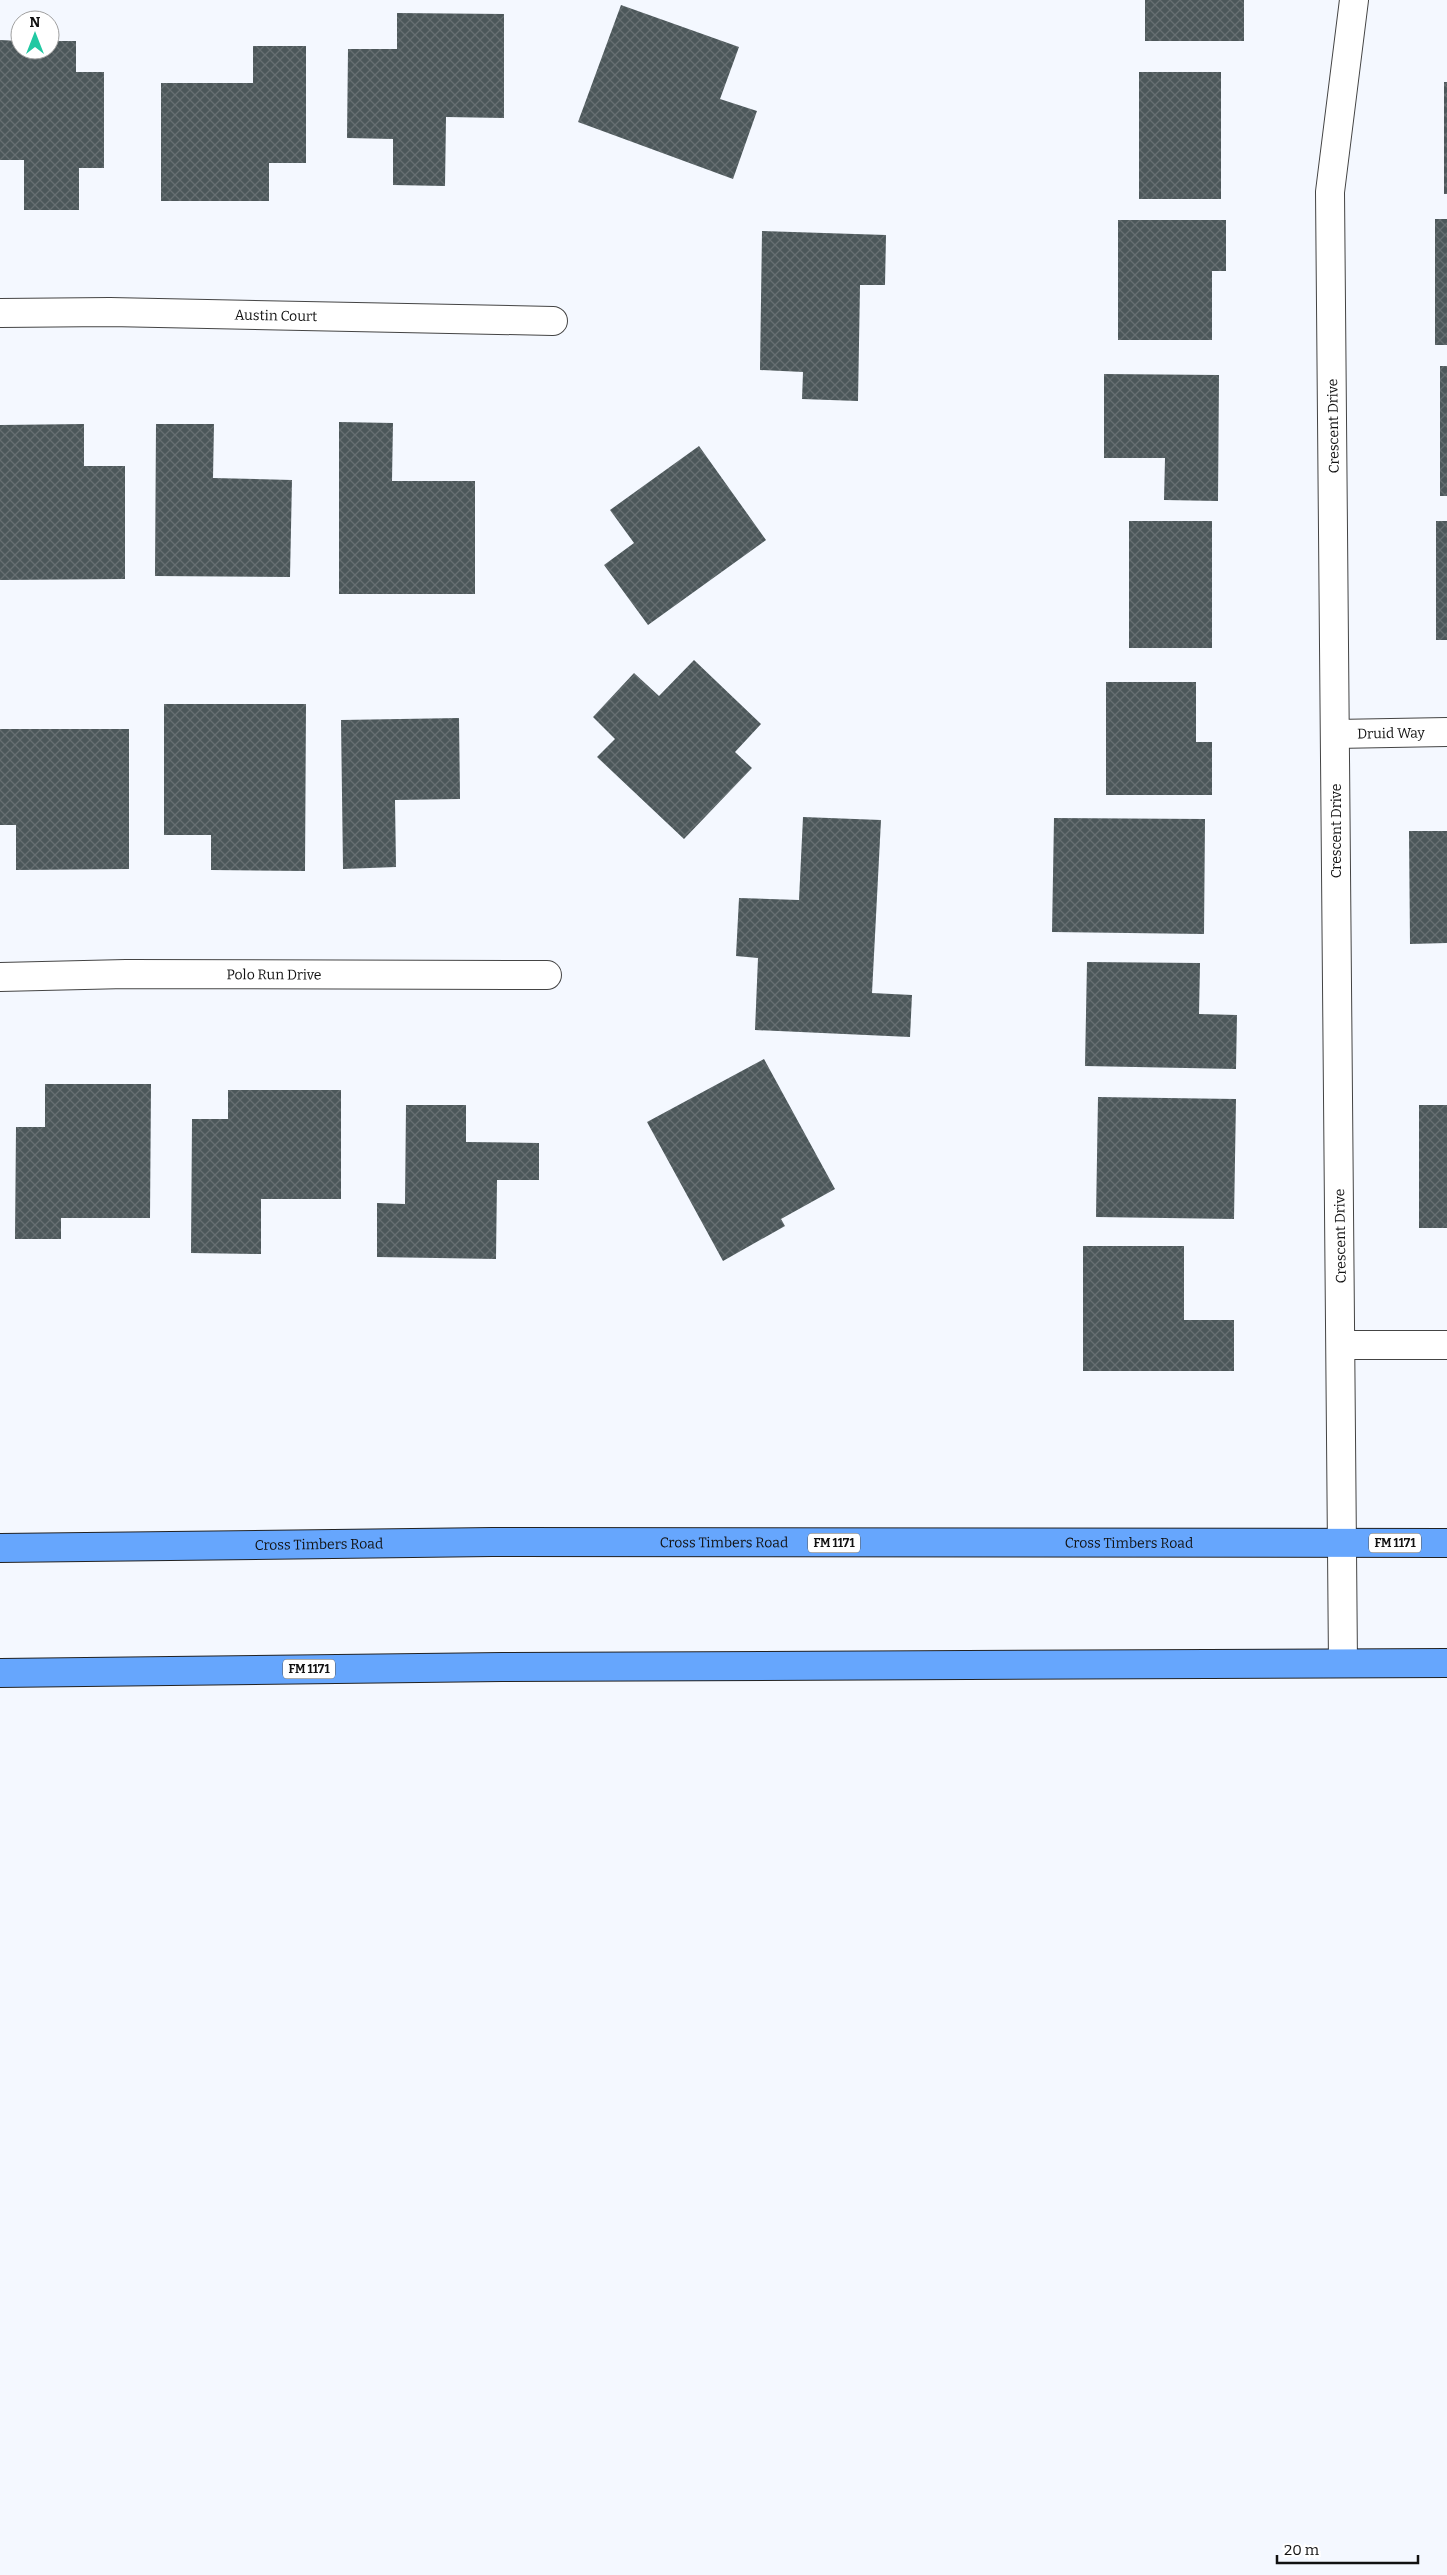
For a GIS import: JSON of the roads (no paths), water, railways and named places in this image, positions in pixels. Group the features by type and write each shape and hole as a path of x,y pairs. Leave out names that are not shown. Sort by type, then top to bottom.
{"main road":[{"name":"Cross Timbers Road","path":"0,1548 492,1542 1447,1543"},
{"name":"FM 1171","path":"0,1673 502,1667 1447,1663"}],"street":[{"name":"Crescent Drive","path":"1343,1664 1330,192 1354,0"},
{"name":"Austin Court","path":"0,313 110,312 553,321"},
{"name":"Druid Way","path":"1336,734 1447,732"},
{"name":"Polo Run Drive","path":"0,977 126,974 547,975"},
{"path":"1341,1345 1447,1345"}]}
